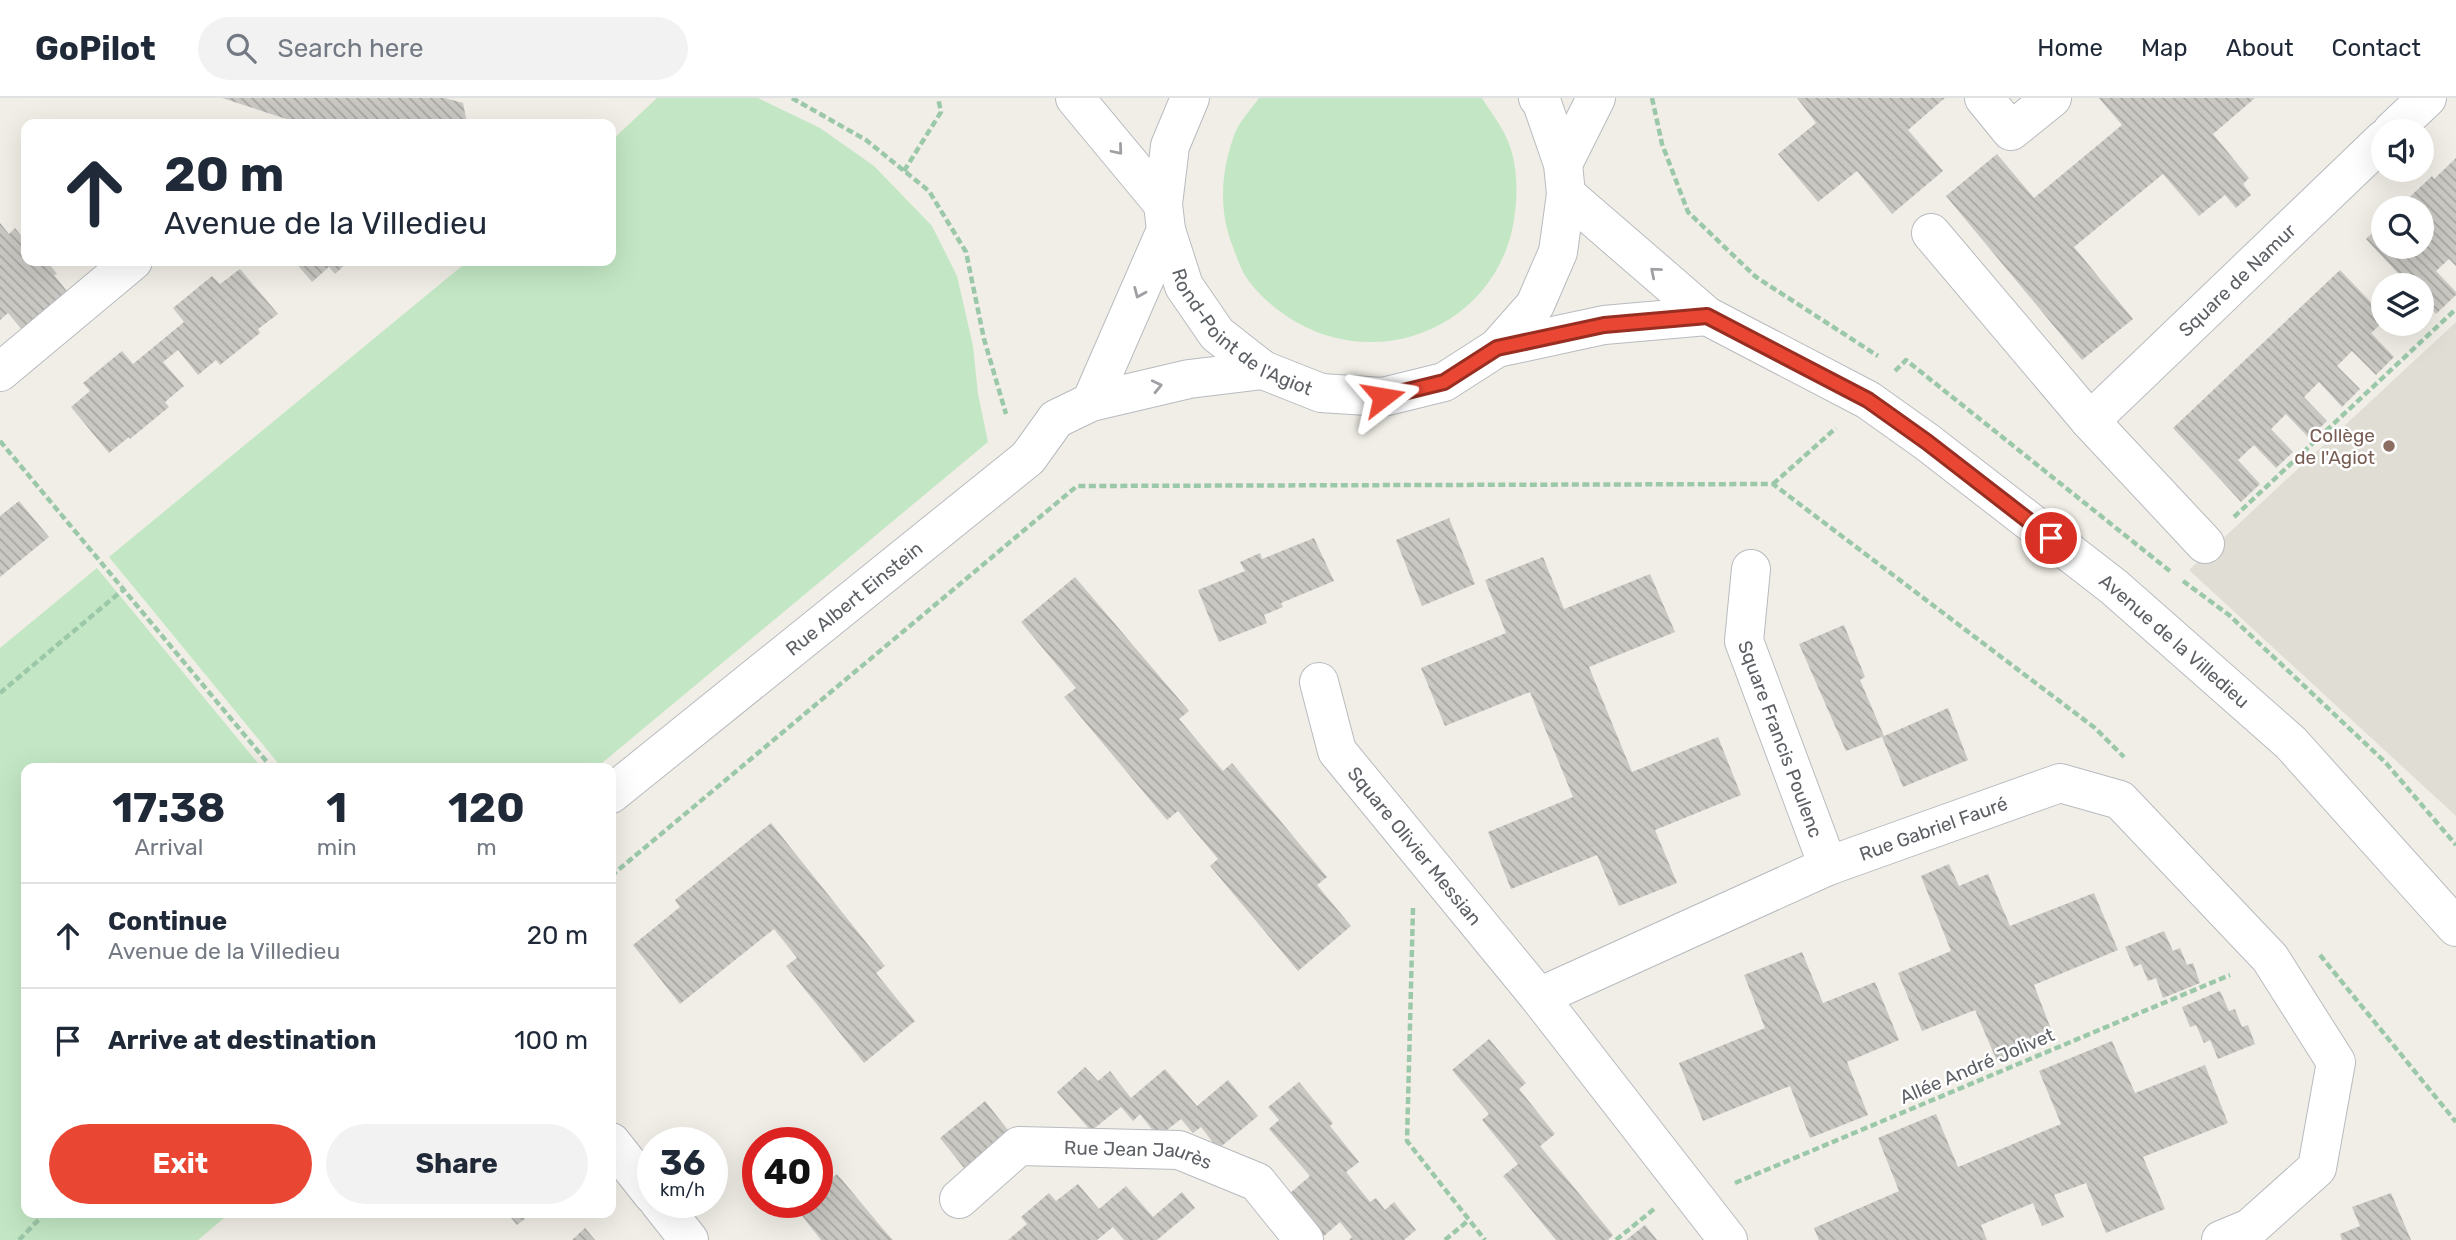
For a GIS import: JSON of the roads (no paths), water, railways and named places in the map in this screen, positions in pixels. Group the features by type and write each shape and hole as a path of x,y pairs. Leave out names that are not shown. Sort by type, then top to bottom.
{"street":[{"path":"1075,98 1165,217 1091,402"},
{"name":"Rond-Point de l'Agiot","path":"1190,98 1170,146 1165,217 1184,286 1217,334 1263,370 1321,393 1383,397 1444,382 1497,348 1535,305 1558,252 1564,179 1542,103 1538,98"},
{"path":"1564,179 1596,98"},
{"path":"1984,98 2011,131 2052,98"},
{"path":"2405,119 2427,98"},
{"name":"Square de Namur","path":"2090,421 2371,151"},
{"name":"Avenue de la Villedieu","path":"1564,179 1707,316 1868,400 1927,442 2113,587 2291,743 2456,927"},
{"path":"1931,233 2090,421 2205,544"},
{"path":"0,372 127,266"},
{"path":"1497,348 1604,325 1707,316"},
{"name":"Rue Albert Einstein","path":"616,790 1028,458 1056,419 1091,402 1189,379 1263,370"},
{"name":"Square Francis Poulenc","path":"1751,569 1744,641 1828,866"},
{"name":"Square Olivier Messian","path":"1320,682 1337,751 1539,997"},
{"name":"Rue Gabriel Fauré","path":"1539,997 1828,866 2060,783 2120,800 2270,958 2336,1062 2317,1168 2242,1236"},
{"path":"1539,997 1728,1240"},
{"name":"Rue Jean Jaurès","path":"960,1199 1019,1146 1179,1150 1257,1182 1304,1240"},
{"path":"616,1148 637,1175"},
{"path":"672,1218 689,1240"}],"place":[{"name":"Collège de l'Agiot","path":"2389,446"}]}
